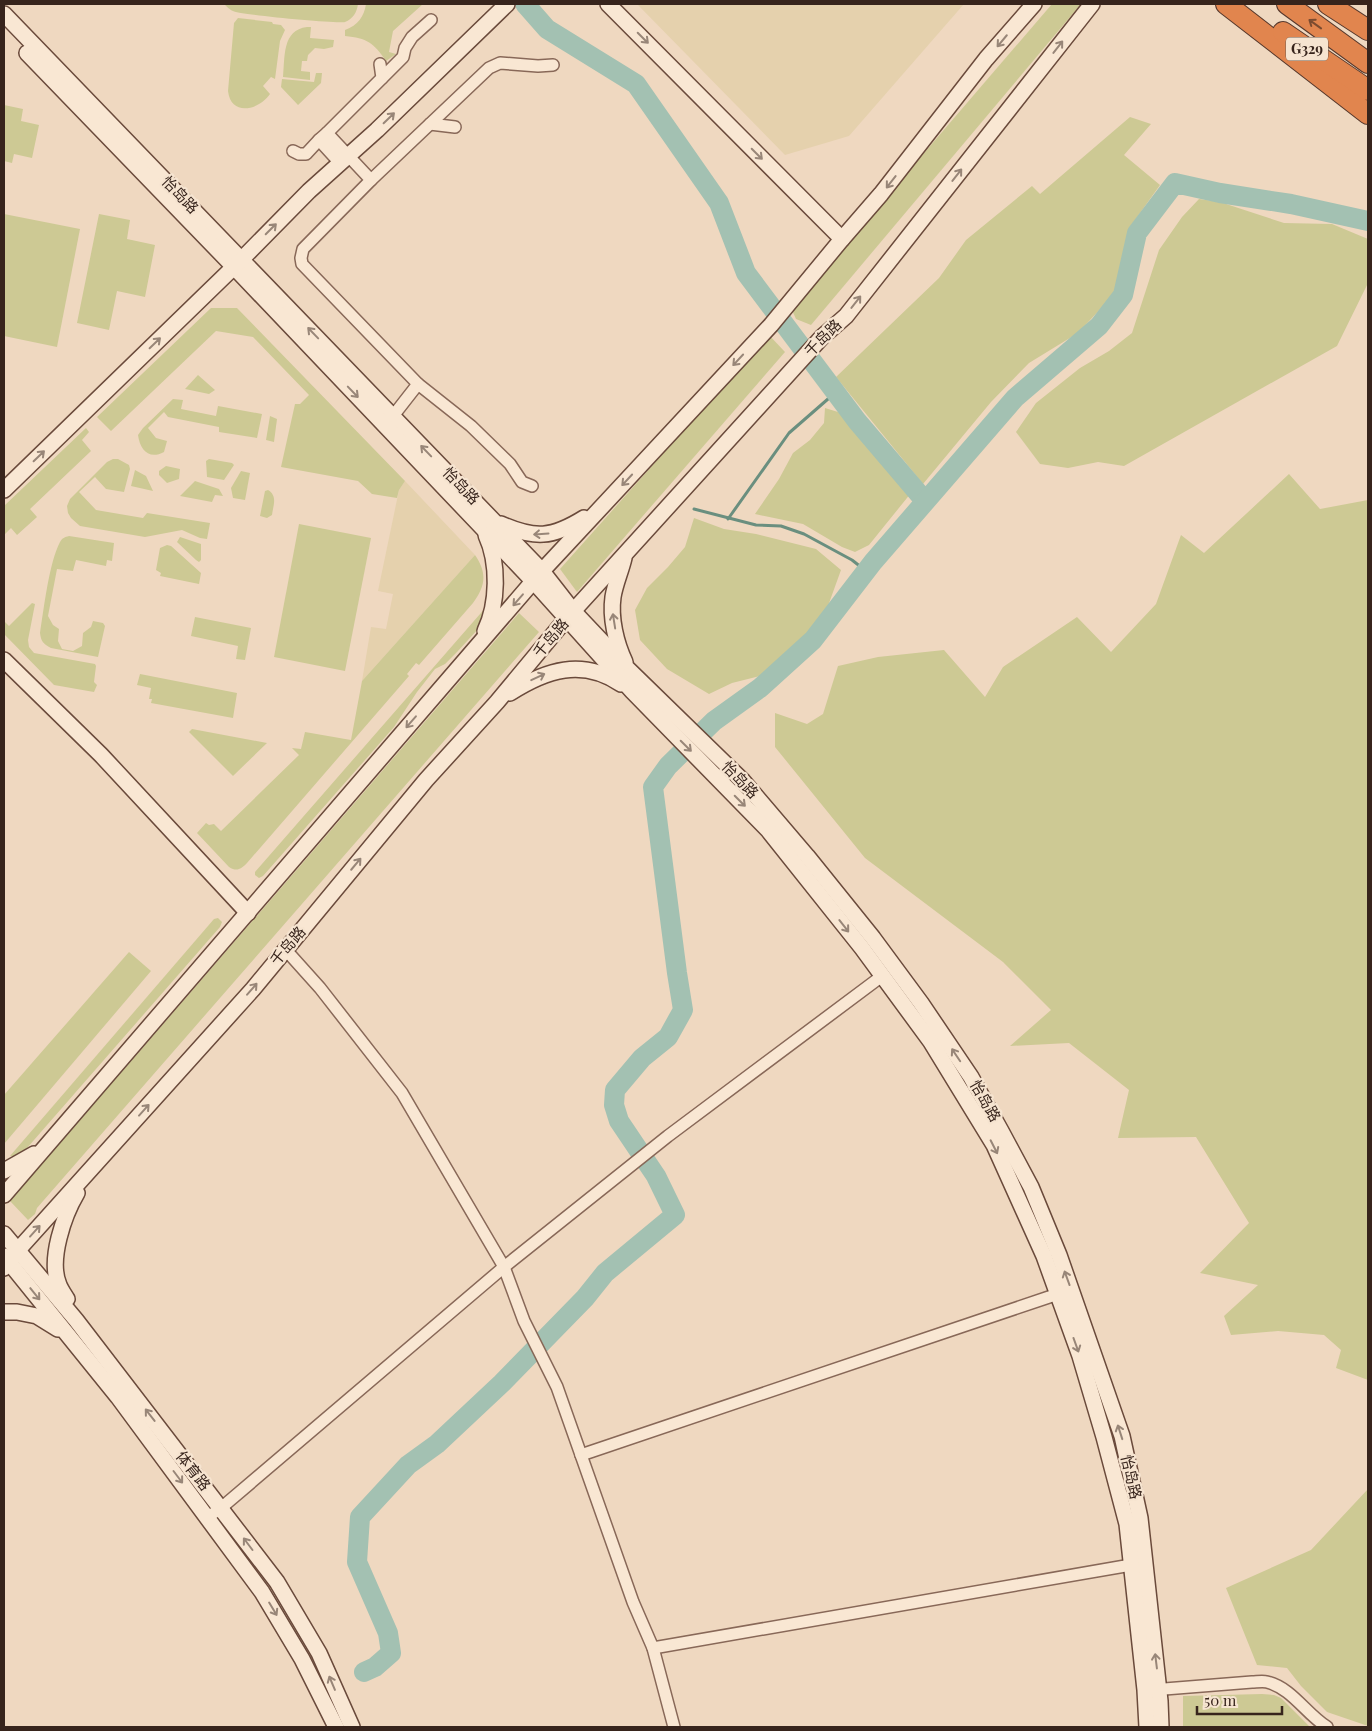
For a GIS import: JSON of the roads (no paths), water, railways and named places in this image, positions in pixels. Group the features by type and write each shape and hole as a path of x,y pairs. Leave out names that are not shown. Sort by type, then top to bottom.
{"highway":[{"path":"1226,4 1368,114"},
{"name":"G329","path":"1249,4 1288,35 1368,90"},
{"name":"G329","path":"1287,4 1368,62"},
{"path":"1328,4 1368,30"}],"street":[{"path":"608,4 842,239"},
{"path":"4,1195 538,577 771,325 881,194 986,59 1034,4"},
{"name":"千岛路","path":"9,1259 247,996 426,780 497,702 570,615 822,337 846,316 1092,4"},
{"path":"1237,4 1368,100"},
{"path":"4,490 238,263 309,191 377,130 504,6"},
{"name":"怡岛路","path":"4,14 238,263 393,416 487,524 538,577 570,615 628,668 671,721 712,752 743,781 873,938 921,1003 971,1076 1031,1187 1059,1255 1122,1436 1140,1518 1152,1690 1161,1727"},
{"path":"293,150 300,154 306,154 403,57 405,48 412,36 431,20"},
{"path":"4,28 238,263 487,524 540,535 567,529 601,508"},
{"path":"532,486 522,482 510,464 471,426 418,384 302,264 301,258 303,249 371,180 489,68 500,63 538,66 553,65"},
{"path":"380,64 382,78"},
{"path":"430,124 455,127"},
{"path":"323,137 344,159 371,180"},
{"path":"393,416 418,384"},
{"path":"481,642 490,622 493,608 495,576 494,559 487,524"},
{"path":"624,557 613,595 612,609 613,623 621,654 628,668"},
{"path":"570,615 632,692"},
{"path":"4,660 101,755 248,913"},
{"path":"497,702 551,672 567,668 583,669 616,680 671,721 706,767 768,830 931,1042 994,1145 1044,1256 1080,1356 1104,1437 1126,1524 1152,1690 1147,1727"},
{"path":"285,949 320,988 402,1093 504,1267 524,1321 557,1387 633,1602 653,1648 674,1727"},
{"path":"208,1516 221,1508 504,1267 668,1136 882,976"},
{"path":"4,1171 45,1147"},
{"path":"89,1171 68,1208 56,1254 56,1270 58,1284 96,1339 101,1353"},
{"name":"体育路","path":"4,1234 9,1259 118,1397 208,1516 262,1592 302,1660 336,1727"},
{"name":"体育路","path":"9,1259 101,1353 277,1582 320,1653 352,1727"},
{"path":"581,1454 1058,1294"},
{"path":"4,1312 17,1312 37,1316 65,1332"},
{"path":"653,1648 1131,1564"},
{"path":"1152,1690 1268,1682 1289,1692 1316,1720 1326,1727"}],"waterway":[{"path":"525,4 547,29 636,84 719,203 746,273 857,421 925,501"},
{"path":"364,1672 375,1667 391,1653 388,1633 357,1562 360,1517 408,1465 437,1444 502,1383 585,1298 605,1273 675,1215 656,1176 619,1121 614,1105 615,1090 642,1058 668,1037 683,1010 653,787 668,766 714,721 760,688 813,640 873,562 1015,398 1099,326 1123,295 1137,233 1175,183 1220,193 1291,204 1368,221"},
{"path":"728,519 789,433 836,392"},
{"path":"694,509 756,525 781,526 804,534 852,560 866,571"}]}
